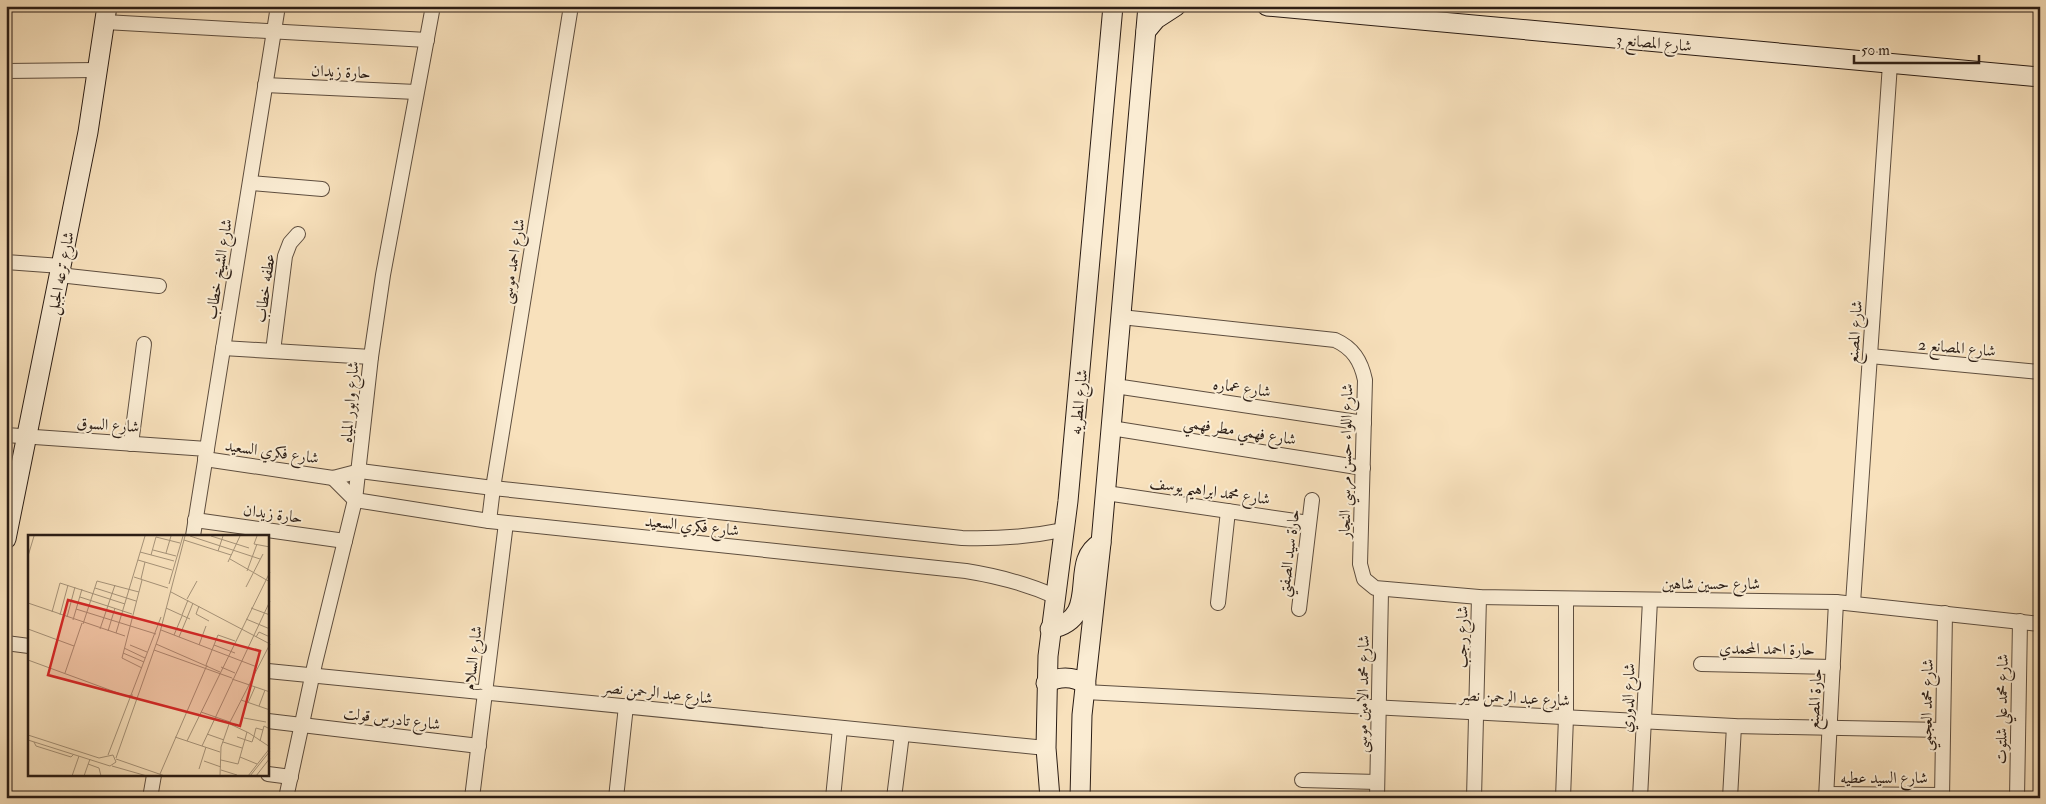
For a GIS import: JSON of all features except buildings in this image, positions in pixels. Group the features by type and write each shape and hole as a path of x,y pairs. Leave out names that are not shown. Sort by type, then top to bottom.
{"main road":[{"name":"شارع المطريه","path":"1050,798 1046,748 1046,683 1050,629 1080,375 1113,6"},
{"path":"1080,798 1085,688 1106,492 1148,6"},
{"path":"1146,31 1156,19 1176,6"},
{"name":"شارع المصانع 3","path":"1268,6 2040,77"},
{"name":"شارع ترعه الجبل","path":"6,539 88,132 106,14"},
{"path":"1050,629 1066,624 1078,611 1081,603 1086,561 1092,550 1101,543"},
{"path":"1046,683 1062,678 1078,680 1085,688"}],"street":[{"name":"شارع الشيخ خطاب","path":"193,535 278,6"},
{"name":"شارع وابور المياه","path":"286,798 355,500 360,471 371,357 416,92 433,6"},
{"name":"شارع احمد موسى","path":"489,521 571,6"},
{"path":"106,14 274,32 427,40"},
{"name":"شارع المصنع","path":"1853,603 1890,64"},
{"path":"6,71 98,70"},
{"name":"حارة زيدان","path":"265,84 416,92"},
{"path":"250,183 322,189"},
{"name":"عطفه خطاب","path":"273,351 285,256 290,243 298,234"},
{"path":"6,262 159,286"},
{"name":"شارع اللواء حسن مرسي النجار","path":"1121,317 1335,340 1346,345 1356,355 1362,367 1365,380 1361,572 1369,584 1381,590"},
{"path":"130,444 144,344"},
{"path":"223,348 371,357"},
{"name":"شارع المصانع 2","path":"1870,356 2040,372"},
{"name":"شارع عماره","path":"1115,386 1364,423"},
{"name":"شارع فهمي مطر فهمي","path":"1111,428 1363,468"},
{"name":"شارع السوق","path":"6,435 130,444 206,454"},
{"name":"شارع فكري السعيد","path":"206,454 333,478 360,471 493,488 962,538 1030,537 1063,530"},
{"name":"شارع فكري السعيد","path":"333,478 355,500 506,523 966,571 1005,578 1054,596"},
{"name":"شارع محمد ابراهيم يوسف","path":"1106,492 1309,523"},
{"name":"حارة سيد الصفتي","path":"1298,610 1312,500"},
{"path":"1218,603 1228,511"},
{"name":"حارة زيدان","path":"195,520 345,541"},
{"name":"شارع السلام","path":"472,798 506,523"},
{"name":"شارع حسين شاهين","path":"1381,590 1479,597 1836,602 2040,624"},
{"name":"شارع محمد الامين موسى","path":"1377,798 1381,590"},
{"name":"شارع رجب","path":"1474,798 1479,597"},
{"path":"1562,798 1566,717 1566,599"},
{"name":"شارع الدوري","path":"1640,798 1650,600"},
{"name":"حارة المصنع","path":"1826,796 1836,602"},
{"name":"شارع محمد العجمي","path":"1942,797 1945,613"},
{"name":"شارع محمد علي شلتوت","path":"2017,798 2020,621"},
{"path":"6,643 28,646"},
{"name":"حارة احمد المحمدي","path":"1701,664 1833,667"},
{"name":"شارع عبد الرحمن نصر","path":"269,671 1046,748"},
{"name":"شارع عبد الرحمن نصر","path":"1085,688 1380,707 1734,726 1943,730"},
{"path":"616,798 626,706"},
{"name":"شارع تادرس قولت","path":"269,721 479,746"},
{"path":"1730,798 1734,726"},
{"path":"833,798 840,728"},
{"path":"894,798 902,734"},
{"path":"269,774 291,777"},
{"path":"150,798 154,776"},
{"path":"1302,780 1377,782"},
{"name":"شارع السيد عطيه","path":"1826,796 1942,797"}]}
